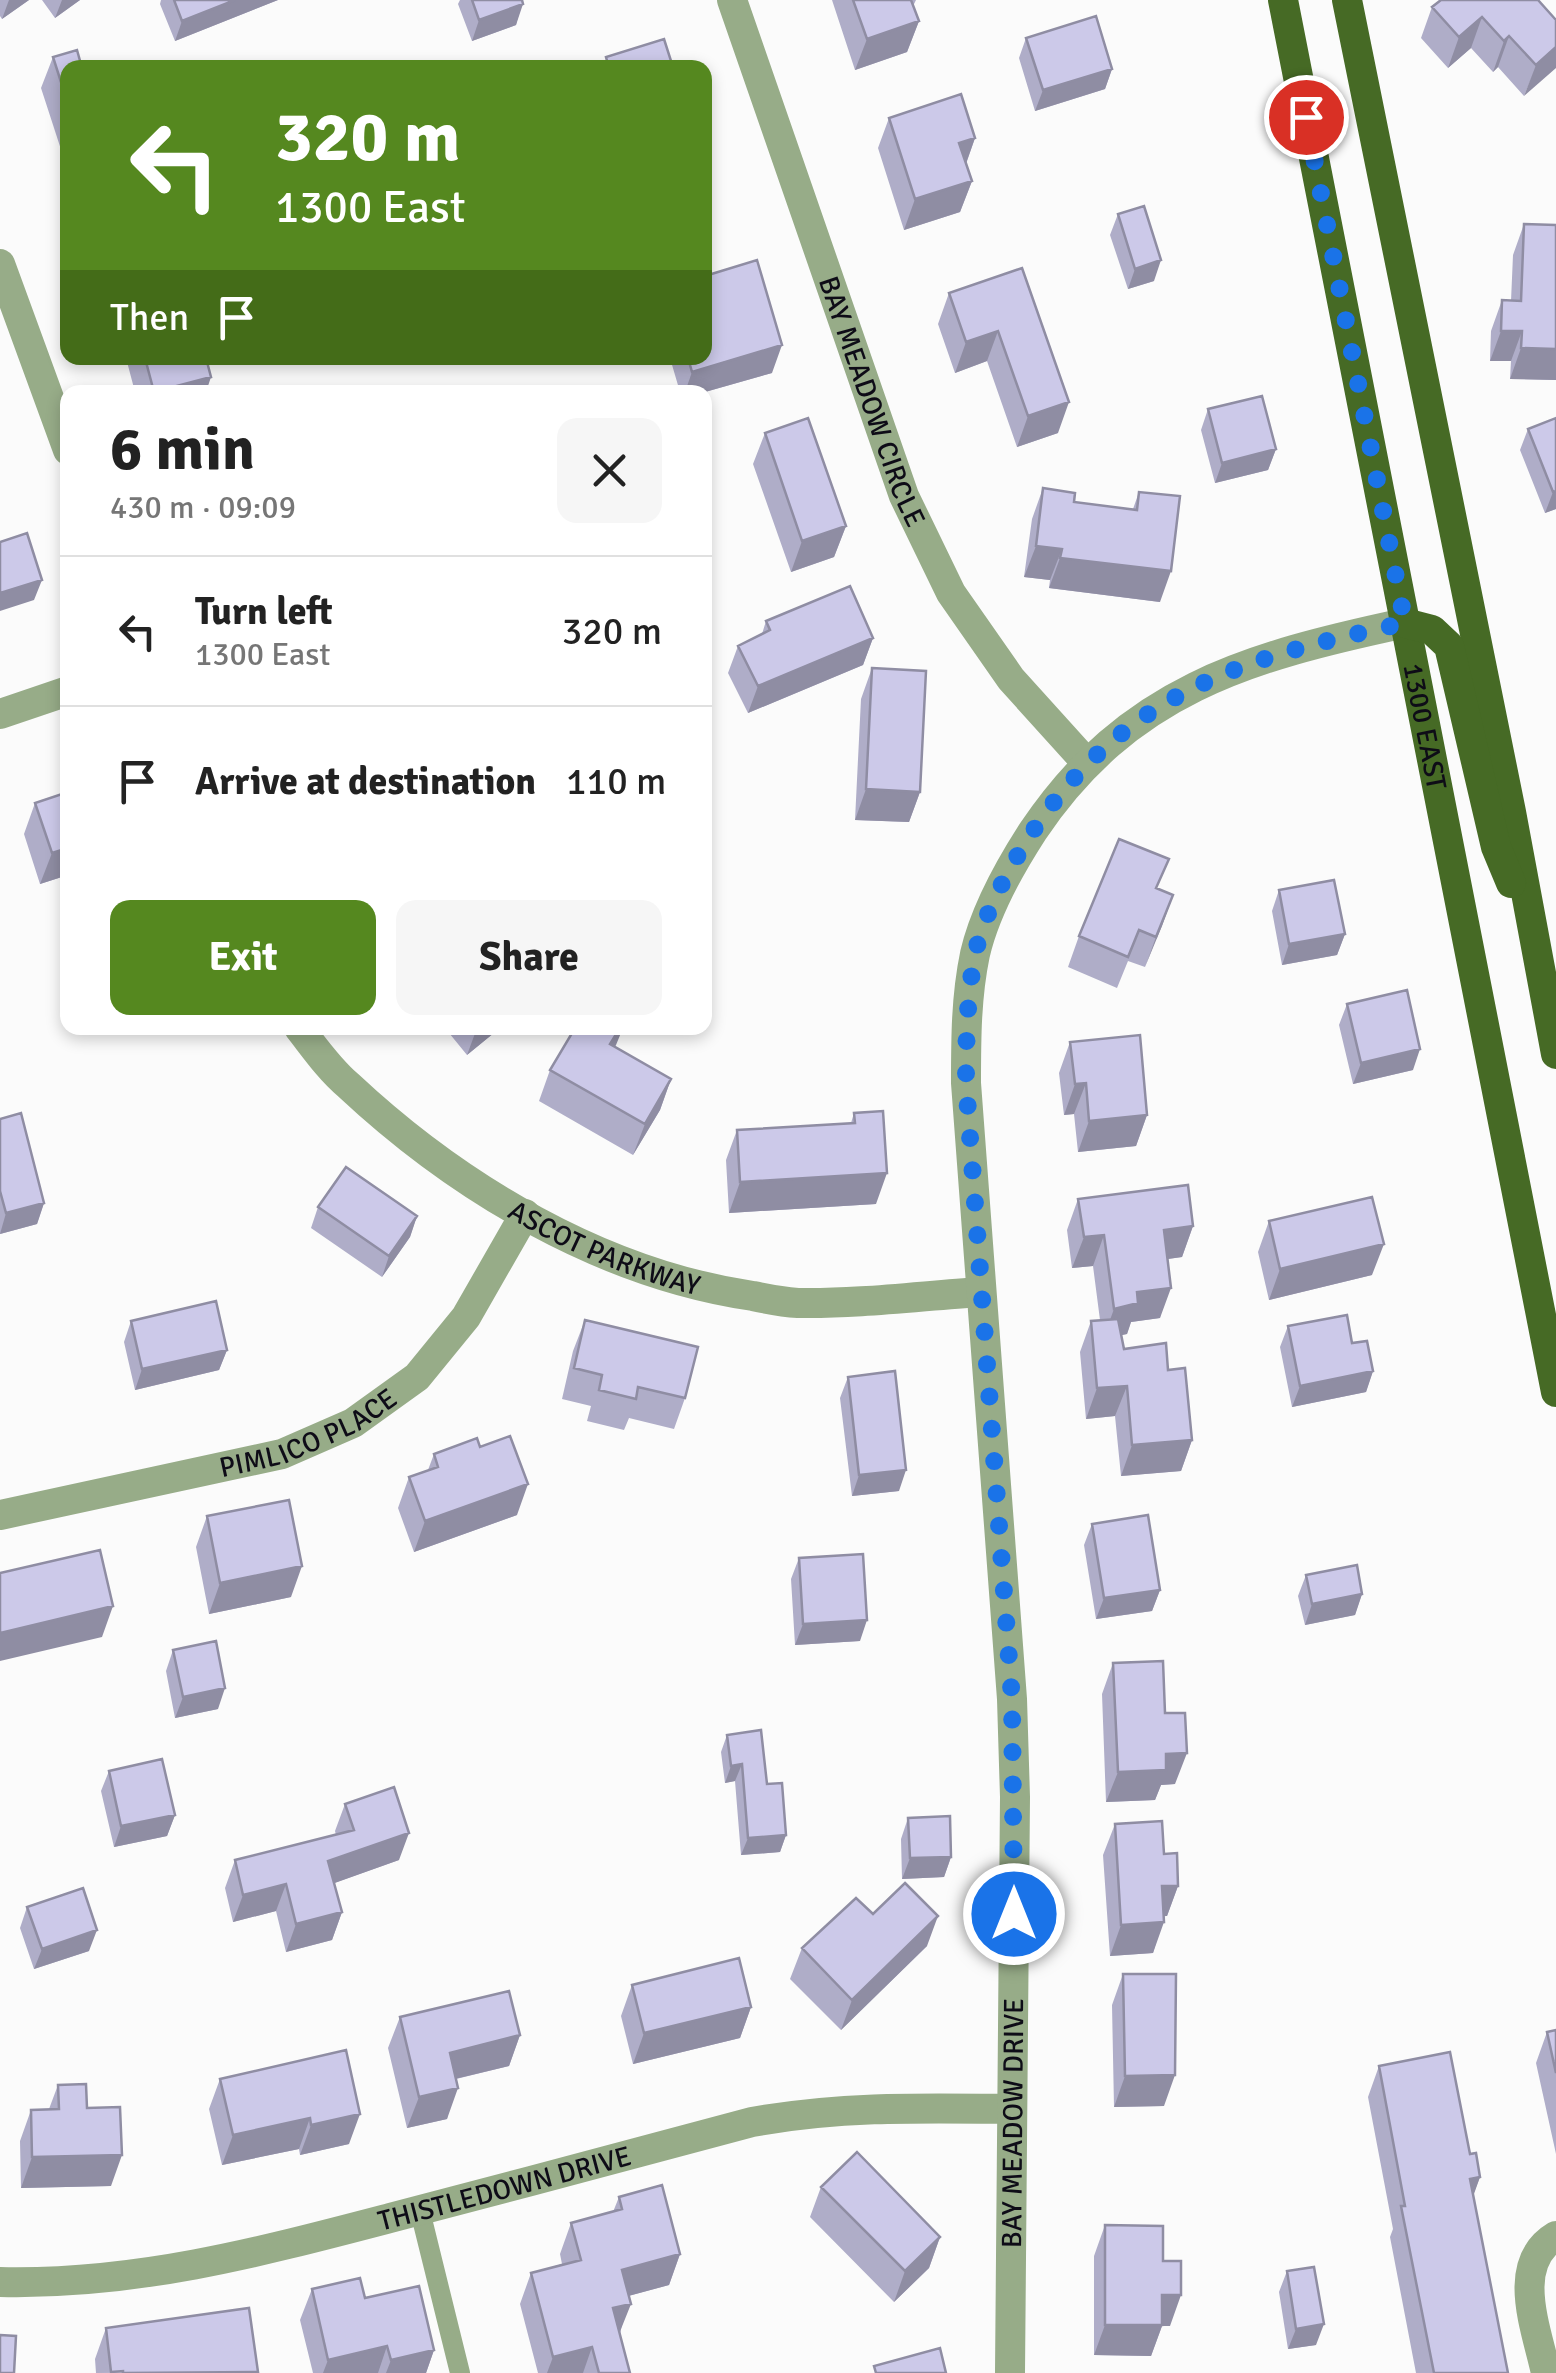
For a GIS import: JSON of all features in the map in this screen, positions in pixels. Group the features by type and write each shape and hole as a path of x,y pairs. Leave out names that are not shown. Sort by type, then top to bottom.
{"main road":[{"name":"1300 EAST","path":"1282,0 1556,1392"},
{"path":"1346,0 1511,812 1556,1054"},
{"path":"1405,623 1432,630 1448,646 1496,847 1532,933"}],"street":[{"name":"BAY MEADOW CIRCLE","path":"732,0 912,512 950,593 1012,679 1086,762"},
{"path":"0,264 60,428"},
{"name":"BAY MEADOW DRIVE","path":"1010,2373 1015,1797 1012,1699 966,1083 967,1008 976,951 994,901 1018,854 1086,762 1135,721 1190,688 1249,662 1405,623"},
{"path":"0,714 60,694"},
{"name":"ASCOT PARKWAY","path":"304,1035 344,1082 402,1133 525,1214 611,1258 702,1289 795,1303 980,1292"},
{"name":"PIMLICO PLACE","path":"0,1515 282,1454 353,1424 417,1377 466,1317 525,1214"},
{"name":"THISTLEDOWN DRIVE","path":"0,2282 48,2283 140,2275 230,2260 752,2122 805,2112 860,2108 1012,2109"},
{"path":"1546,2373 1528,2284 1530,2268 1538,2253 1556,2236"}],"lane":[{"path":"420,2211 460,2373"}],"building":[{"path":"174,0 235,0 182,21"},
{"path":"472,0 522,0 523,4 479,20"},
{"path":"853,0 911,0 919,21 867,39"},
{"path":"1441,0 1538,0 1556,20 1556,47 1536,65 1509,36 1504,41 1482,17 1459,37 1432,7"},
{"path":"1096,16 1112,69 1043,90 1026,38"},
{"path":"664,39 671,60 607,60 606,57"},
{"path":"77,50 80,60 60,60 60,79 53,57"},
{"path":"961,94 975,138 959,143 972,181 915,199 889,118"},
{"path":"1144,206 1161,260 1135,269 1118,214"},
{"path":"1524,224 1556,225 1556,349 1521,348 1522,331 1501,331 1502,300 1521,301"},
{"path":"757,260 782,345 692,372 690,365 712,365 712,274"},
{"path":"1022,268 1069,402 1028,416 998,331 966,342 949,293"},
{"path":"147,365 208,365 211,377 181,385 152,385"},
{"path":"1262,396 1276,449 1222,463 1208,409"},
{"path":"808,418 846,526 802,541 765,433"},
{"path":"1556,418 1556,491 1553,492 1528,429"},
{"path":"1043,488 1075,493 1074,502 1137,510 1139,492 1180,496 1171,571 1060,558 1062,549 1036,546"},
{"path":"27,533 42,580 0,593 0,542"},
{"path":"850,586 873,638 758,686 738,646 770,630 766,621"},
{"path":"872,668 926,671 920,792 866,789"},
{"path":"60,795 60,850 52,853 35,803"},
{"path":"1119,839 1169,859 1156,888 1173,895 1156,937 1139,930 1128,957 1079,936"},
{"path":"1334,880 1345,934 1289,944 1279,890"},
{"path":"1407,990 1420,1049 1361,1063 1347,1004"},
{"path":"571,1035 616,1035 610,1044 671,1079 645,1124 550,1070"},
{"path":"1140,1035 1147,1115 1089,1121 1086,1083 1075,1084 1070,1042"},
{"path":"883,1111 887,1173 740,1182 737,1130 855,1123 854,1113"},
{"path":"21,1113 44,1203 6,1213 0,1191 0,1119"},
{"path":"346,1167 417,1216 389,1256 318,1207"},
{"path":"1188,1185 1193,1226 1164,1230 1171,1288 1137,1292 1138,1303 1114,1309 1104,1235 1084,1237 1078,1199"},
{"path":"1372,1197 1384,1244 1280,1269 1269,1221"},
{"path":"216,1301 227,1350 142,1369 131,1321"},
{"path":"1347,1315 1352,1343 1367,1341 1373,1371 1300,1386 1288,1326"},
{"path":"1118,1319 1124,1349 1166,1343 1168,1370 1185,1368 1192,1440 1132,1445 1127,1386 1097,1388 1091,1321"},
{"path":"585,1320 698,1347 685,1398 638,1387 636,1399 599,1390 602,1375 574,1368"},
{"path":"895,1371 906,1470 859,1475 848,1377"},
{"path":"510,1436 528,1484 425,1521 409,1477 438,1467 434,1454 477,1438 480,1447"},
{"path":"289,1500 302,1566 220,1583 207,1516"},
{"path":"1148,1515 1160,1590 1104,1598 1092,1524"},
{"path":"100,1550 113,1606 0,1633 0,1573"},
{"path":"863,1554 867,1620 803,1624 799,1558"},
{"path":"1357,1565 1362,1594 1312,1604 1306,1575"},
{"path":"216,1641 225,1688 183,1697 173,1650"},
{"path":"1163,1661 1165,1713 1185,1713 1187,1753 1166,1754 1166,1770 1118,1772 1113,1663"},
{"path":"761,1730 767,1784 782,1783 786,1835 748,1838 742,1764 731,1766 727,1735"},
{"path":"162,1759 175,1815 121,1826 109,1771"},
{"path":"394,1787 409,1833 328,1861 342,1912 296,1924 286,1884 243,1895 235,1860 354,1830 345,1804"},
{"path":"950,1816 951,1857 910,1858 908,1818"},
{"path":"1162,1821 1164,1854 1177,1853 1178,1886 1162,1886 1164,1922 1121,1925 1115,1824"},
{"path":"905,1883 938,1916 852,2000 802,1948 856,1898 873,1914"},
{"path":"83,1888 97,1930 42,1949 27,1907"},
{"path":"739,1958 751,2007 644,2033 632,1985"},
{"path":"1123,1974 1176,1974 1175,2075 1125,2076"},
{"path":"509,1991 520,2035 450,2053 458,2088 419,2097 400,2017"},
{"path":"1556,2030 1556,2073 1547,2032"},
{"path":"346,2050 360,2114 311,2125 310,2118 233,2135 220,2079"},
{"path":"1450,2052 1470,2154 1476,2153 1480,2177 1470,2179 1508,2373 1434,2373 1401,2206 1405,2206 1379,2066"},
{"path":"86,2084 87,2108 120,2107 122,2155 32,2157 31,2110 59,2109 58,2085"},
{"path":"857,2152 940,2237 905,2271 821,2187"},
{"path":"662,2185 680,2254 622,2270 631,2304 613,2308 630,2373 599,2373 592,2347 553,2357 531,2273 581,2260 571,2223 622,2209 619,2197"},
{"path":"1105,2225 1163,2226 1163,2261 1181,2261 1181,2295 1162,2295 1162,2325 1105,2325"},
{"path":"1314,2267 1324,2324 1296,2329 1287,2271"},
{"path":"360,2278 365,2298 419,2286 434,2350 391,2360 387,2346 328,2360 312,2289"},
{"path":"249,2308 258,2372 111,2372 106,2328"},
{"path":"0,2335 16,2336 14,2373 0,2373"},
{"path":"940,2348 946,2373 876,2373 874,2366"}],"route":[{"path":"1014,1914 1012,1699 966,1083 967,1008 976,951 994,901 1018,854 1049,808 1086,762 1135,721 1190,688 1249,662 1405,623 1306,117"}]}
